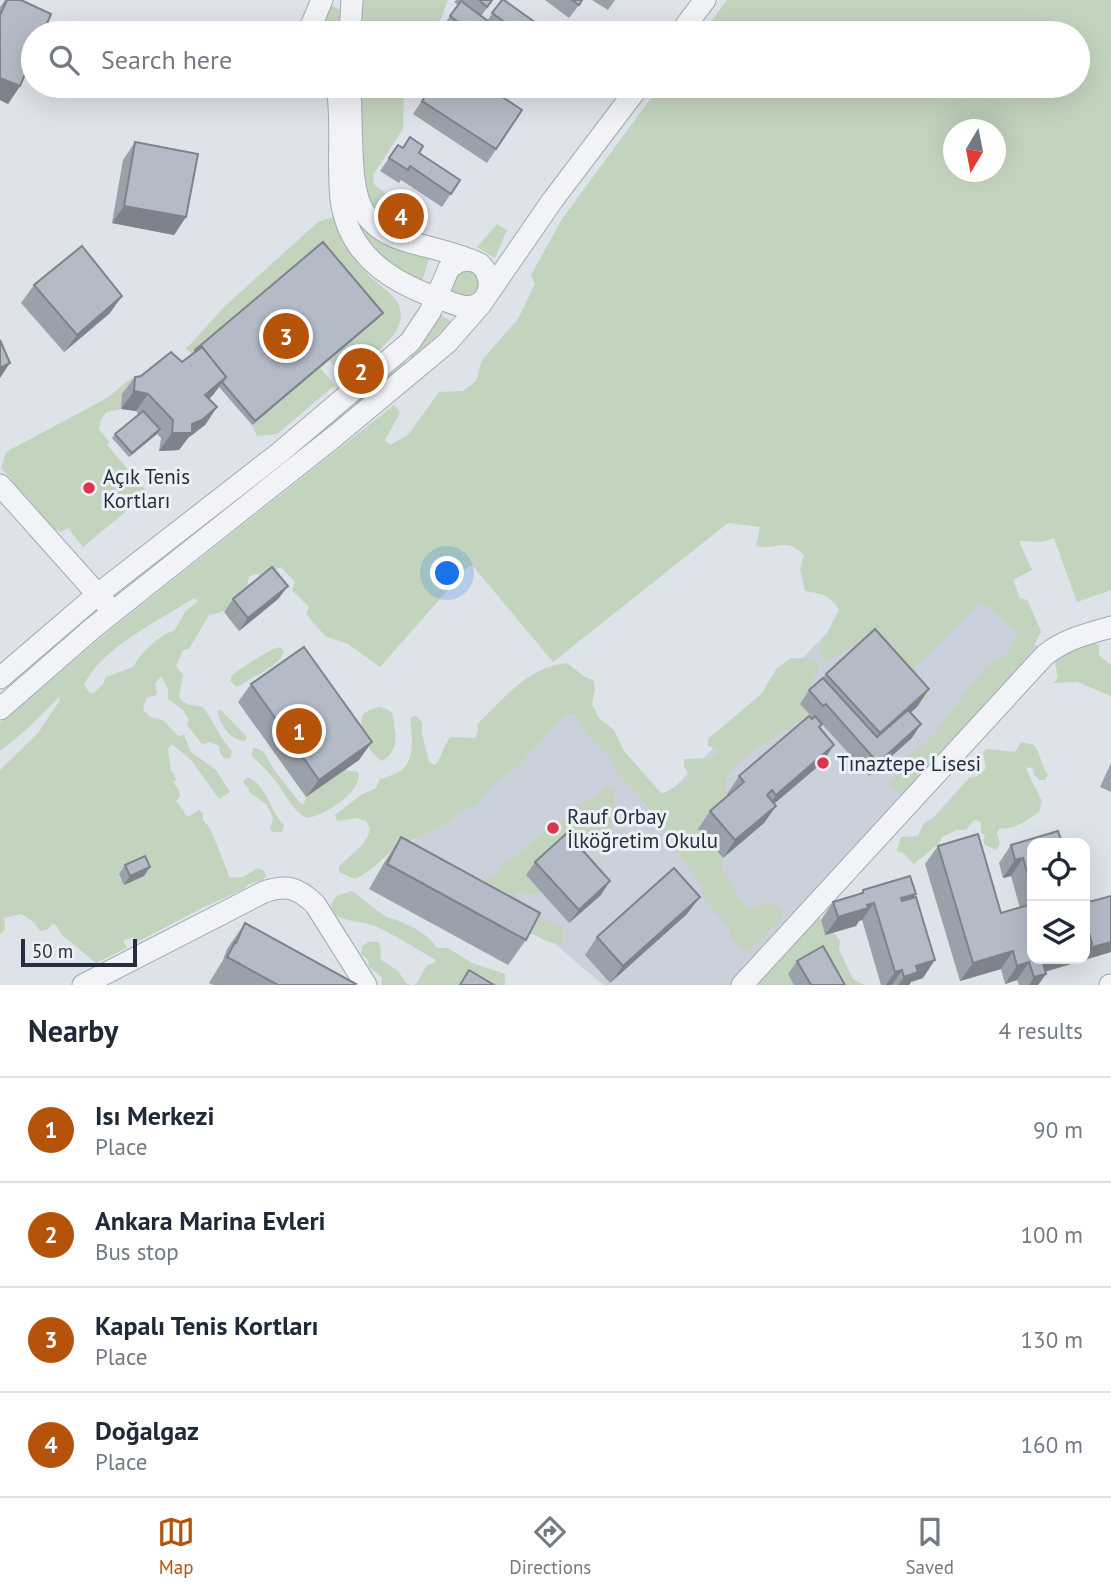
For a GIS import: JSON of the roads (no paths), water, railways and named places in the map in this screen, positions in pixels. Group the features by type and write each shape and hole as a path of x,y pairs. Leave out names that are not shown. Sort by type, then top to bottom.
{"street":[{"path":"689,21 705,0"},
{"path":"315,21 326,1 343,3 351,15"},
{"path":"0,678 98,594 278,454 410,342 437,298 449,268 457,262 474,261 486,270 489,276 490,288 487,295 481,303 471,307 437,298 400,283 379,268 361,248 345,214 340,185 337,98"},
{"path":"351,98 355,189 365,215 378,228 388,234 474,261 500,266 513,259"},
{"path":"0,709 113,612 430,358 468,321 552,201 630,98"},
{"path":"400,283 410,297 414,310 415,328 410,342"},
{"path":"0,485 113,612"},
{"path":"747,983 1045,655 1059,644 1073,638 1111,627"},
{"path":"83,985 264,892 290,886 304,893 315,904 366,985"}],"place":[{"name":"Doğalgaz","path":"401,216"},
{"name":"Kapalı Tenis Kortları","path":"286,336"},
{"name":"Ankara Marina Evleri","path":"361,371"},
{"name":"Açık Tenis Kortları","path":"89,488"},
{"name":"Isı Merkezi","path":"299,731"},
{"name":"Tınaztepe Lisesi","path":"823,763"},
{"name":"Rauf Orbay İlköğretim Okulu","path":"553,828"}]}
